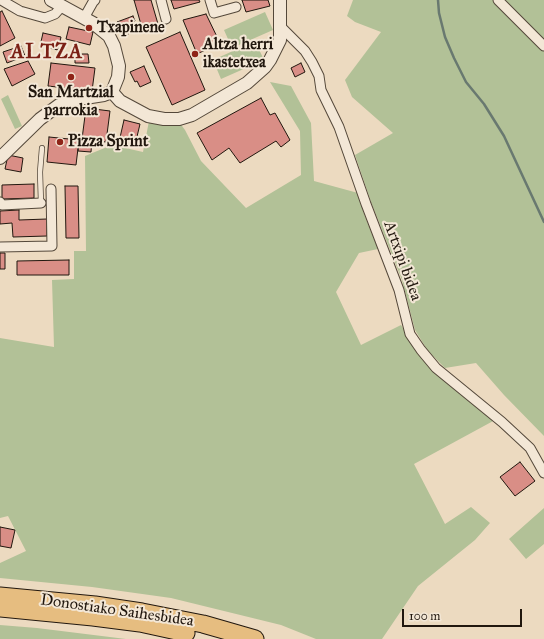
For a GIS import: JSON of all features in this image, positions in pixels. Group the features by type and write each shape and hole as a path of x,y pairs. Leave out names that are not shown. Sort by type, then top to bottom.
{"highway":[{"name":"Donostiako Saihesbidea","path":"0,596 95,605 142,612 203,624 255,639"},
{"name":"Donostiako Saihesbidea","path":"0,608 86,616 140,623 212,639"}],"street":[{"path":"0,158 28,130 59,105 72,100 104,95 112,92 118,77 118,66 114,46 109,36 84,18 56,3 56,14 45,18 20,11 1,0"},
{"path":"84,18 95,0"},
{"path":"161,0 166,19"},
{"path":"210,0 214,13 236,6"},
{"path":"112,92 120,101 148,116 164,119 179,119 192,115 247,83 265,67 280,40 280,0"},
{"path":"498,0 544,46"},
{"name":"Artxipi bidea","path":"280,26 305,51 319,76 321,90 339,127 366,204 400,290 410,334 436,368 502,422 530,448 544,473"},
{"path":"0,247 52,246 51,189"},
{"path":"0,202 2,205 41,203"}],"lane":[{"path":"41,203 40,172 42,148"}],"green space":[{"path":"353,0 544,0 544,436 504,395 476,363 445,368 428,351 415,330 402,280 371,202 355,155 393,133 352,97 345,80 381,32 355,22 347,16"},
{"path":"265,12 273,30 232,48 224,30"},
{"path":"255,41 264,60 221,79 213,60"},
{"path":"270,82 291,86 311,123 314,181 358,193 364,214 378,249 359,253 336,292 361,345 401,325 427,364 495,420 414,464 445,524 471,507 490,523 475,540 418,586 382,639 316,639 281,625 171,598 92,587 0,578 0,563 26,551 8,516 0,518 0,338 54,347 52,280 74,279 74,251 86,251 85,156 112,145 143,152 149,121 179,122 185,130 201,161 246,208 301,175 300,131"},
{"path":"8,95 22,126 15,129 1,99"},
{"path":"544,508 544,544 526,559 509,539"},
{"path":"0,625 37,628 126,639 0,639"}],"building":[{"path":"134,0 151,0 158,24 142,28"},
{"path":"171,0 199,0 200,2 174,9"},
{"path":"242,0 268,0 270,6 246,12"},
{"path":"2,11 15,38 0,46 0,12"},
{"path":"206,14 220,43 197,54 183,20"},
{"path":"133,16 135,21 130,24 133,32 123,36 117,22"},
{"path":"69,27 93,32 90,45 66,39"},
{"path":"180,32 205,90 172,105 146,47"},
{"path":"43,33 61,37 58,50 40,46"},
{"path":"21,46 25,56 7,63 3,52"},
{"path":"75,54 88,54 89,63 75,63"},
{"path":"28,61 35,74 12,86 4,69"},
{"name":"San Martzial parrokia","path":"51,63 95,68 92,91 48,86"},
{"path":"301,63 305,72 295,77 291,68"},
{"path":"144,66 151,82 140,87 137,81 135,82 130,72"},
{"path":"261,98 270,115 275,113 290,140 281,147 276,141 240,163 229,148 212,160 197,133"},
{"path":"86,108 110,111 106,142 82,139"},
{"path":"124,120 140,124 135,145 119,142"},
{"path":"49,137 79,140 76,165 47,162"},
{"path":"82,139 92,140 91,152 78,151 79,140 82,141"},
{"path":"8,155 23,158 21,172 5,169"},
{"path":"34,184 34,198 2,199 2,185"},
{"path":"65,186 78,186 79,238 66,238"},
{"path":"19,210 19,220 47,219 47,236 13,237 12,223 0,224 0,211"},
{"path":"0,253 5,253 5,269 0,269"},
{"path":"69,260 69,275 17,275 17,261"},
{"path":"520,462 535,481 515,496 500,477"},
{"path":"0,527 15,530 11,548 0,546"}],"waterway":[{"path":"438,0 439,13 445,37 454,58 466,82 484,104 504,136 544,222"}],"place":[{"name":"Txapinene","path":"89,28"},
{"name":"Altza herri ikastetxea","path":"195,54"},
{"name":"San Martzial parrokia","path":"71,77"},
{"name":"Pizza Sprint","path":"60,142"}],"district":[{"name":"ALTZA","path":"47,53"}]}
